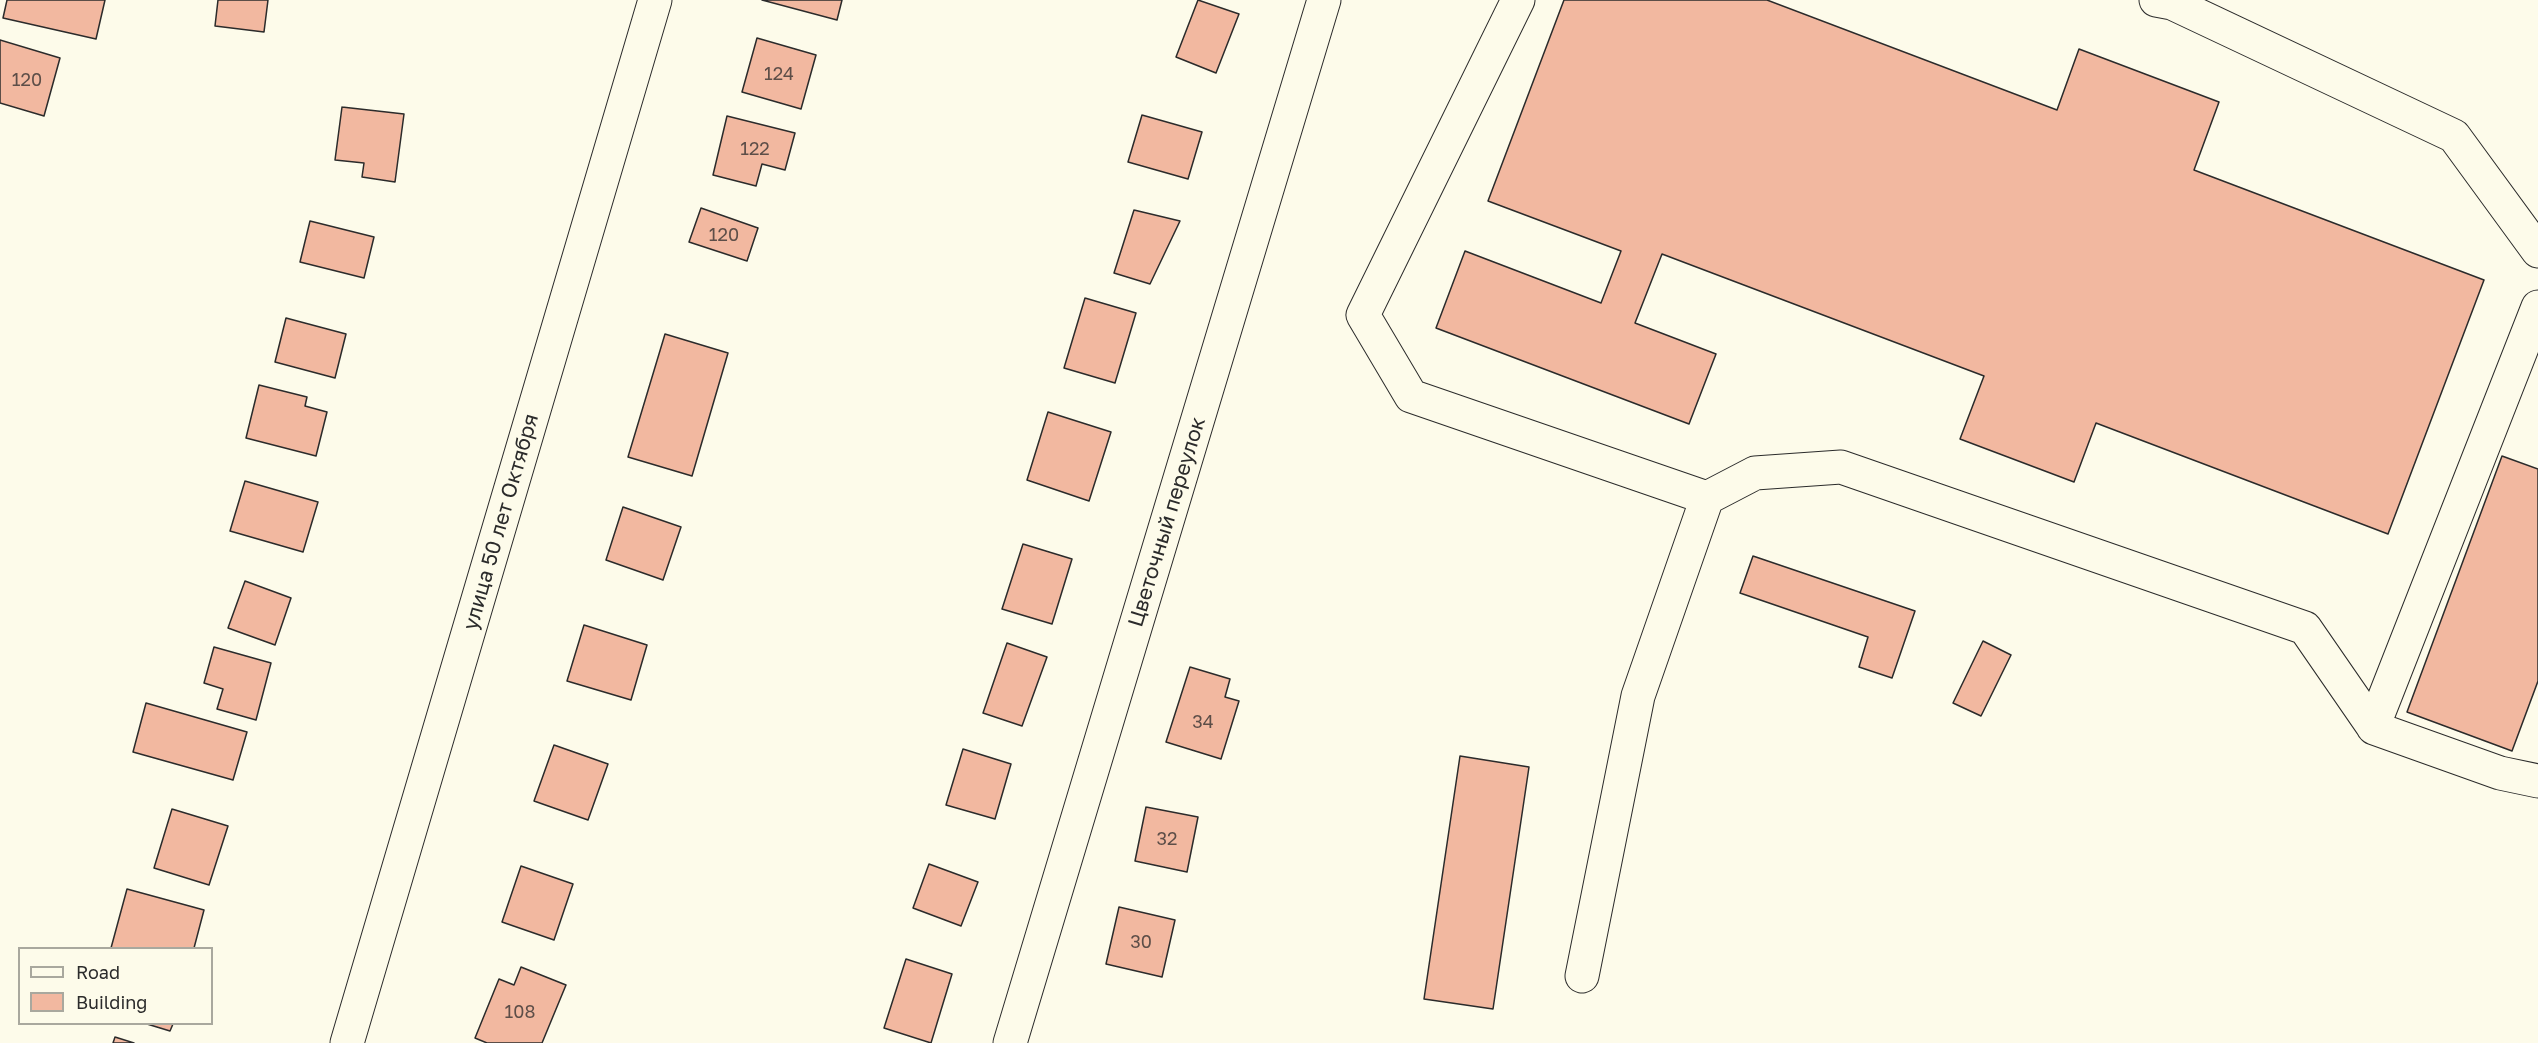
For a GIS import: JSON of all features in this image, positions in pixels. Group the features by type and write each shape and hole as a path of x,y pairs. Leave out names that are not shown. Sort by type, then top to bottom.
{"street":[{"name":"улица 50 лет Октября","path":"347,1043 655,0"},
{"name":"Цветочный переулок","path":"1010,1043 1324,0"},
{"path":"1518,0 1363,315 1411,396 1707,498"},
{"path":"2156,0 2172,3 2454,136 2538,251"},
{"path":"2373,727 2538,307"},
{"path":"1582,976 1638,696 1707,498 1755,473 1841,467 2305,628 2373,727 2500,773 2538,781"}],"building":[{"path":"7,0 105,0 96,39 3,18"},
{"path":"218,0 268,0 264,32 215,26"},
{"path":"762,0 842,0 837,20"},
{"path":"1198,0 1239,14 1216,73 1176,57"},
{"path":"1564,0 1767,0 2057,110 2079,49 2219,102 2194,170 2484,280 2388,534 2096,423 2074,482 1960,439 1984,376 1662,254 1635,323 1716,354 1689,424 1436,328 1465,251 1601,303 1621,251 1488,201"},
{"path":"757,38 816,55 801,109 742,92"},
{"path":"0,40 60,58 44,116 0,103"},
{"path":"342,107 404,114 395,182 362,177 364,163 335,160"},
{"path":"1142,115 1202,132 1188,179 1128,162"},
{"path":"727,116 795,133 785,170 762,164 756,186 713,175"},
{"path":"701,208 758,228 747,261 689,242"},
{"path":"1134,210 1180,221 1150,284 1114,273"},
{"path":"310,221 374,237 364,278 300,262"},
{"path":"1085,298 1136,313 1115,383 1064,368"},
{"path":"286,318 346,334 335,378 275,362"},
{"path":"665,334 728,353 692,476 628,457"},
{"path":"259,385 307,397 305,406 327,412 316,456 246,438"},
{"path":"1048,412 1111,432 1089,501 1027,480"},
{"path":"2502,456 2538,469 2538,681 2512,751 2407,712"},
{"path":"245,481 318,502 303,552 230,531"},
{"path":"623,507 681,527 663,580 606,560"},
{"path":"1023,544 1072,559 1052,624 1002,609"},
{"path":"1753,556 1915,611 1892,678 1859,667 1868,637 1740,593"},
{"path":"245,581 291,598 275,645 228,628"},
{"path":"584,625 647,645 631,700 567,681"},
{"path":"1983,641 2011,655 1981,716 1953,703"},
{"path":"1007,643 1047,657 1022,726 983,713"},
{"path":"214,647 271,663 256,720 217,709 223,689 204,683"},
{"path":"1190,667 1230,679 1225,697 1239,701 1221,759 1166,742"},
{"path":"146,703 247,732 233,780 133,752"},
{"path":"554,745 608,764 588,820 534,801"},
{"path":"963,749 1011,764 995,819 946,805"},
{"path":"1460,756 1529,767 1493,1009 1424,999"},
{"path":"1146,807 1198,817 1187,872 1135,861"},
{"path":"172,809 228,826 209,885 154,868"},
{"path":"929,864 978,882 961,926 913,908"},
{"path":"521,866 573,884 554,940 502,922"},
{"path":"127,889 204,910 194,947 111,947"},
{"path":"1119,907 1175,920 1162,977 1106,964"},
{"path":"906,959 952,974 931,1043 884,1028"},
{"path":"521,967 566,985 542,1043 487,1043 475,1038 499,979 514,985"},
{"path":"150,1025 173,1025 170,1031"},
{"path":"115,1037 134,1043 113,1043"}]}
